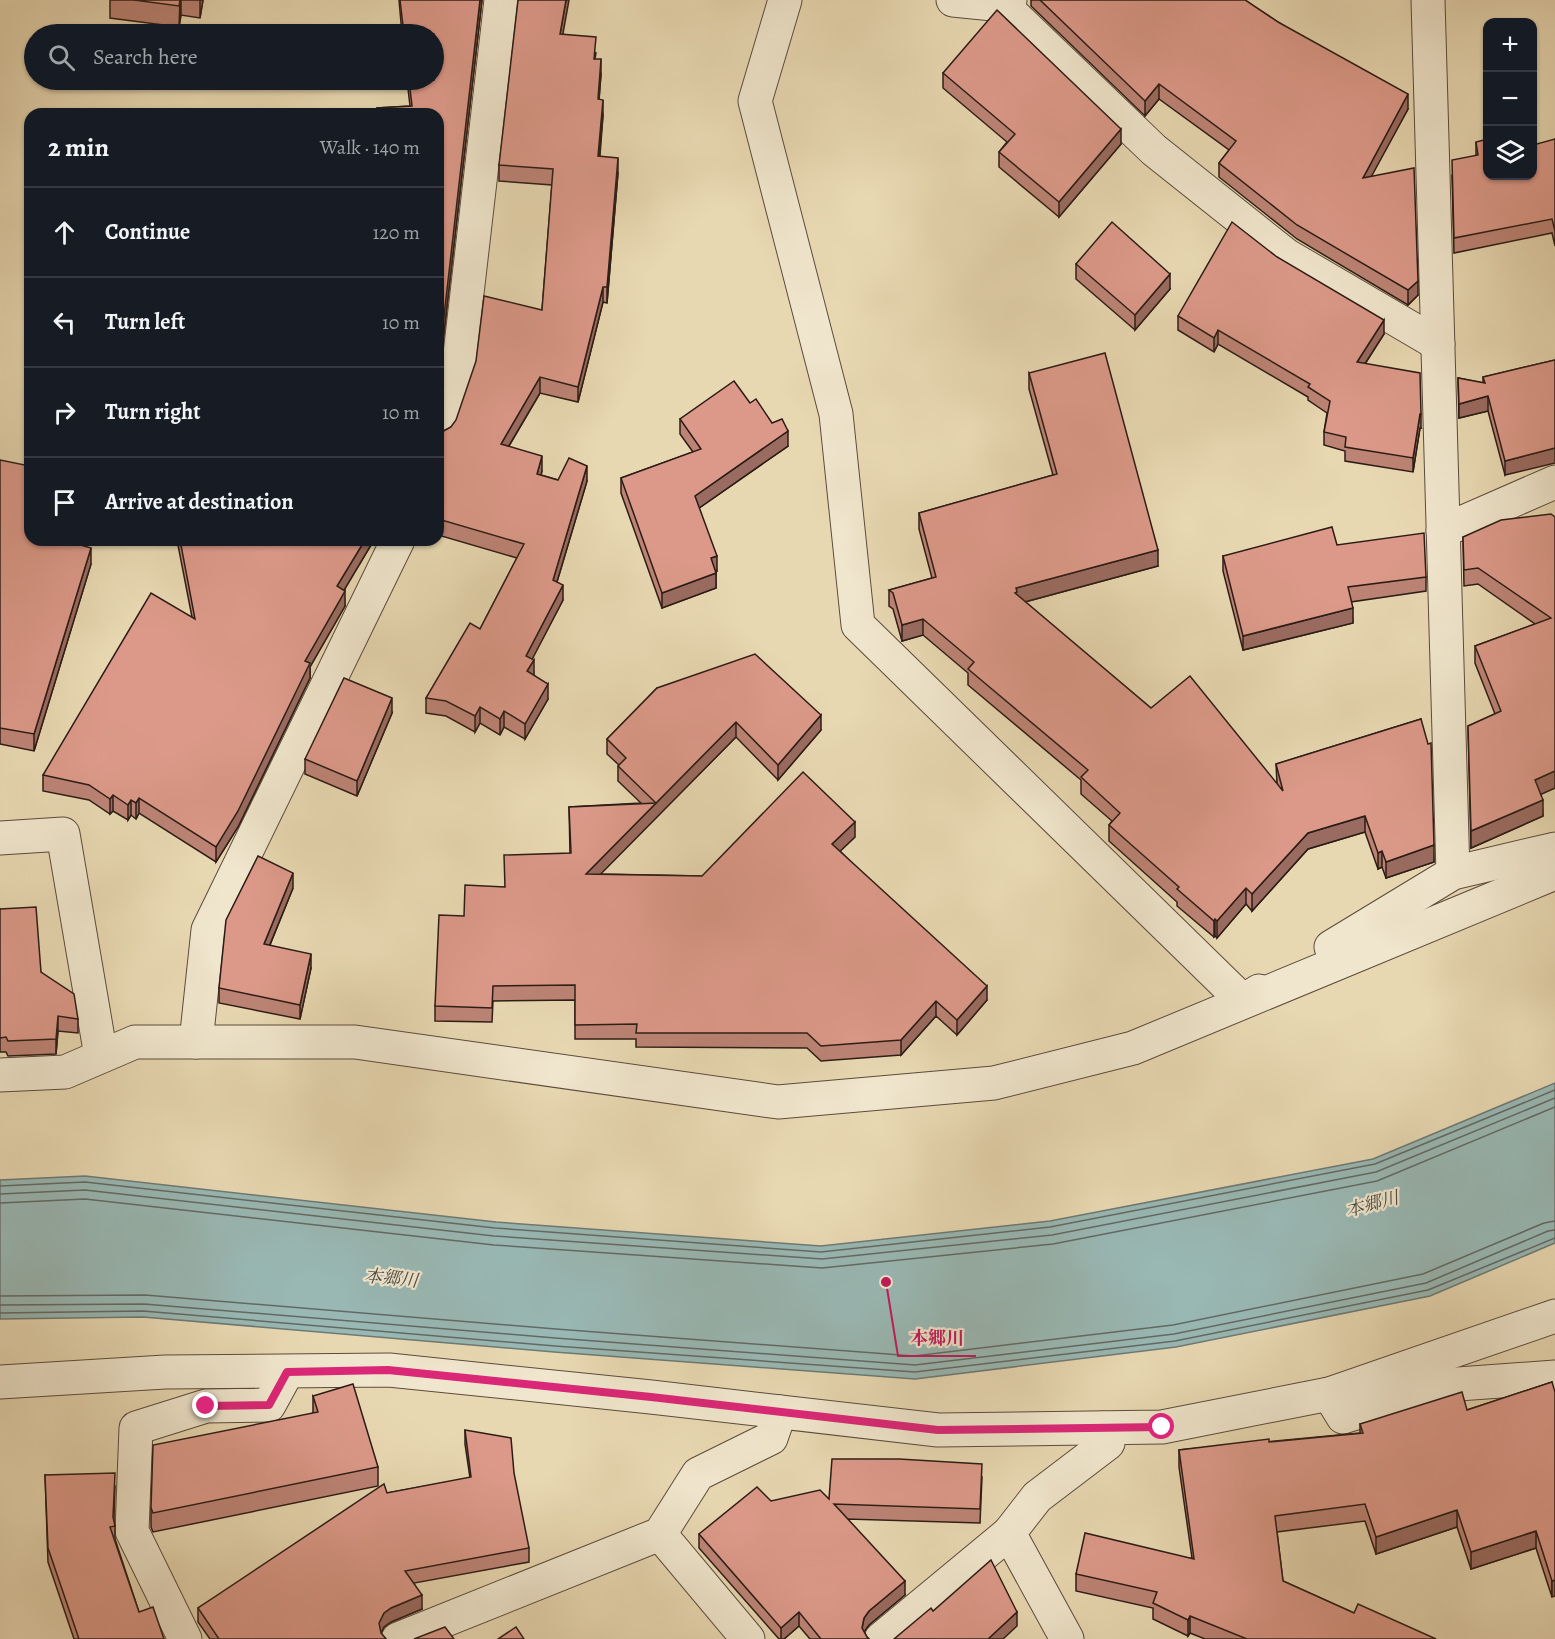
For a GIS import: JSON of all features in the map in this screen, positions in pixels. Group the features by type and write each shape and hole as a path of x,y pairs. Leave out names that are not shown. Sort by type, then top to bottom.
{"street":[{"path":"444,412 458,371 501,0"},
{"path":"785,0 755,101 836,414 858,625 1243,1001"},
{"path":"953,0 1006,3 1154,150 1286,255 1438,345"},
{"path":"1428,0 1453,873"},
{"path":"1443,531 1555,482"},
{"path":"196,1042 208,930 395,546"},
{"path":"0,837 63,834 101,1056"},
{"path":"1243,1001 1453,873 1555,849"},
{"path":"0,1075 65,1072 135,1042 355,1042 778,1102 994,1083 1133,1048 1555,873"},
{"path":"0,1382 165,1372 388,1370 938,1430 1162,1427 1329,1394 1555,1316"},
{"path":"185,1639 132,1531 136,1428 206,1406 269,1405 287,1372"},
{"path":"1329,1394 1343,1417 1444,1385 1555,1377"},
{"path":"398,1639 660,1534 698,1474 771,1438 780,1412"},
{"path":"881,1639 1008,1533 1037,1497 1108,1443 1104,1428"},
{"path":"1008,1533 1067,1639"},
{"path":"660,1534 748,1639"}],"water":[{"path":"1555,1083 1555,1243 1430,1296 1176,1347 915,1379 554,1352 143,1317 0,1319 0,1180 85,1176 496,1222 821,1246 1050,1221 1373,1159"}],"building":[{"path":"134,0 180,0 179,6"},
{"path":"400,0 480,0 444,316 444,108 377,108 412,106 410,90 444,90 444,24 403,24"},
{"path":"518,0 566,0 560,34 596,37 594,59 601,59 598,99 603,100 598,156 618,158 607,287 603,287 578,387 540,377 501,444 542,456 537,474 558,480 569,458 587,466 553,580 563,585 526,656 534,660 527,671 548,684 525,724 504,711 500,719 480,707 475,716 446,701 426,698 470,623 480,629 524,544 444,521 444,431 451,427 456,420 476,361 484,296 542,310 553,169 499,165"},
{"path":"1040,0 1245,0 1278,22 1408,94 1363,178 1414,168 1418,281 1408,290 1297,225 1219,163 1236,141 1159,84 1145,101"},
{"path":"997,10 1121,129 1059,202 999,152 1015,134 943,73"},
{"path":"1555,139 1555,231 1552,219 1454,238 1452,160 1478,155 1476,142 1483,140 1483,180 1537,180 1537,144"},
{"path":"1112,222 1170,274 1135,315 1076,264"},
{"path":"1232,222 1277,257 1384,320 1357,362 1420,373 1421,414 1413,458 1345,447 1346,437 1324,432 1330,401 1308,387 1310,384 1218,330 1214,338 1178,316"},
{"path":"1105,353 1158,550 1016,588 1015,593 1151,708 1190,676 1283,791 1276,764 1421,719 1428,744 1431,743 1434,845 1386,862 1382,851 1378,853 1365,816 1308,833 1252,894 1246,888 1217,921 1215,919 1214,921 1109,825 1120,813 1081,777 1088,770 968,669 974,662 923,619 902,625 893,593 889,590 936,577 919,513 1057,474 1029,373"},
{"path":"1555,360 1555,448 1505,461 1488,396 1459,404 1458,378 1485,383 1483,377"},
{"path":"734,381 750,403 756,399 772,423 782,419 788,431 695,496 717,556 711,558 716,573 662,593 621,478 701,449 680,419"},
{"path":"0,460 24,465 24,546 91,548 34,734 0,728"},
{"path":"1551,514 1555,517 1555,771 1535,780 1543,800 1471,831 1468,726 1501,711 1475,646 1551,618 1478,568 1464,570 1463,537 1501,520"},
{"path":"1332,527 1337,545 1424,533 1426,577 1348,587 1353,608 1243,636 1223,556"},
{"path":"181,546 361,546 337,586 345,591 305,661 310,663 238,811 216,847 139,798 136,803 131,800 128,805 113,795 110,799 89,785 43,775 151,593 195,619"},
{"path":"755,654 821,715 778,765 736,722 586,874 702,876 803,772 855,822 832,844 987,986 957,1020 936,1001 901,1040 821,1046 807,1033 636,1033 637,1024 575,1025 575,985 493,986 492,1008 435,1006 439,915 464,916 465,885 505,887 504,855 571,853 569,807 656,803 618,766 626,758 607,739 657,688"},
{"path":"344,678 392,698 357,781 305,759"},
{"path":"258,856 293,873 264,944 311,954 300,1005 219,988 226,920"},
{"path":"36,907 41,972 74,994 78,1019 58,1016 56,1039 8,1041 6,1037 0,1038 0,909"},
{"path":"1552,1382 1555,1392 1555,1580 1552,1581 1536,1531 1471,1552 1457,1510 1376,1537 1365,1504 1275,1516 1283,1581 1354,1613 1358,1604 1436,1639 1247,1639 1190,1616 1188,1620 1153,1603 1157,1592 1076,1574 1085,1533 1194,1559 1179,1450 1269,1439 1269,1442 1363,1433 1360,1424 1462,1392 1467,1410"},
{"path":"353,1384 378,1467 153,1513 151,1508 153,1445 318,1412 313,1396"},
{"path":"465,1430 511,1438 514,1473 529,1548 405,1571 422,1595 384,1613 379,1623 381,1633 386,1639 219,1639 198,1608 384,1484 387,1493 471,1477"},
{"path":"832,1459 899,1459 982,1464 980,1509 834,1504 905,1581 869,1611 864,1618 862,1628 869,1639 821,1639 799,1612 781,1628 699,1534 757,1487 771,1501 820,1490 829,1499"},
{"path":"115,1473 113,1517 115,1526 110,1527 139,1612 153,1607 164,1639 79,1639 48,1548 45,1475"},
{"path":"991,1560 1017,1612 988,1639 894,1639 931,1608 933,1611"},
{"path":"445,1627 454,1639 414,1639"},
{"path":"516,1627 524,1639 498,1639"}],"place":[{"name":"本郷川","path":"886,1282"}],"route":[{"path":"206,1406 269,1405 287,1372 388,1370 938,1430 1162,1427"}]}
